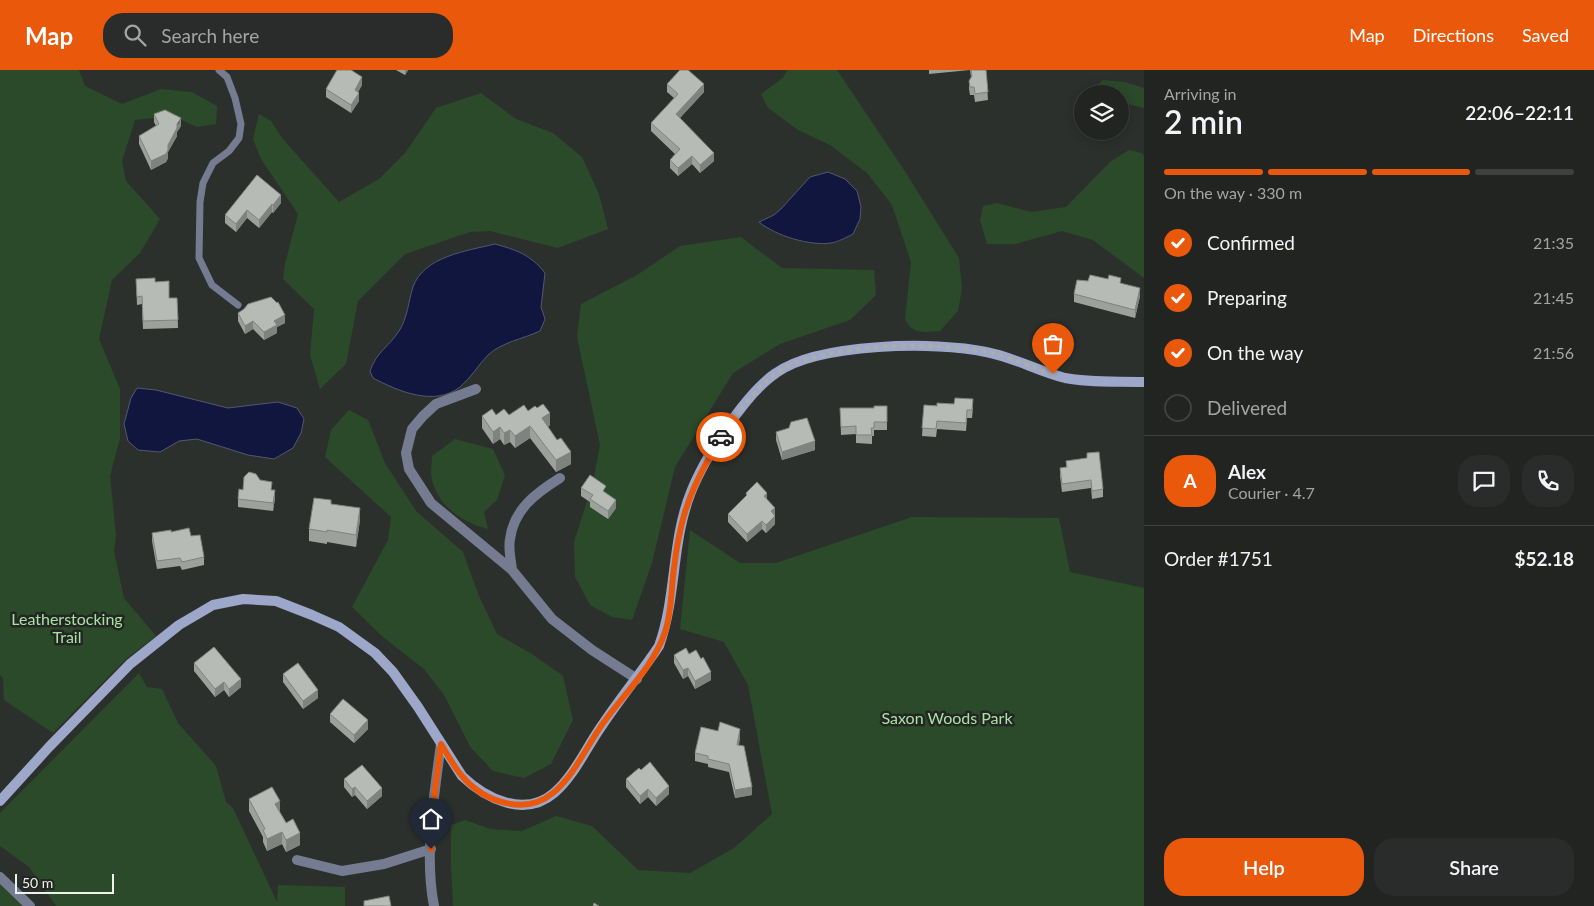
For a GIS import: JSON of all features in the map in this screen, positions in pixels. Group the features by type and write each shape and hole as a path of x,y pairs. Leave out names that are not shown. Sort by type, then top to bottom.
{"street":[{"path":"0,801 49,747 130,664 179,626 213,605 243,599 276,601 312,615 339,627 376,653 393,672 462,776 473,787 500,801 518,806 532,804 554,793 570,774 659,646 665,632 670,603 676,546 685,507 692,490 719,440 751,397 776,373 808,358 854,350 916,346 966,348 987,352 1062,377 1077,380 1144,382"},
{"path":"476,389 436,404 412,429 406,453 409,469 431,503 512,570 552,619 592,650 637,679"},
{"path":"512,570 509,540 516,519 524,505 544,488 560,478"},
{"path":"434,906 430,884 431,849 435,790 441,744"},
{"path":"297,860 342,871 384,864 431,849"},
{"path":"0,877 30,906"}],"lane":[{"path":"219,70 227,77 235,98 241,124 239,138 229,151 213,163 203,183 200,202 199,258 212,285 238,305"}],"green space":[{"name":"Leatherstocking Trail","path":"0,70 79,70 85,86 122,104 161,89 192,92 217,106 216,124 197,127 172,116 135,120 122,161 126,181 160,219 140,253 112,280 99,339 120,389 120,438 110,476 116,535 114,551 124,598 156,636 126,659 53,733 4,700 3,678 0,675"},
{"path":"787,70 837,70 906,173 959,258 962,289 958,311 940,331 924,332 915,330 911,328 905,319 911,262 892,205 867,173 830,145 798,130 768,108 761,94 783,78"},
{"path":"1103,80 1124,82 1144,88 1144,108 1129,104 1129,85 1098,85"},
{"path":"481,93 516,119 553,133 582,157 599,194 608,229 558,248 490,231 470,232 405,254 358,301 346,364 320,389 310,355 314,309 283,279 298,214 261,159 253,139 259,114 271,121 282,138 339,202 379,179 405,153 436,108"},
{"path":"1129,150 1142,153 1144,156 1144,278 1093,240 1062,231 1015,244 987,244 980,220 983,206 997,203 1031,212 1066,207 1110,162"},
{"path":"741,237 782,268 874,270 876,295 850,320 780,344 733,373 675,467 652,563 632,620 612,617 590,605 575,577 574,542 593,482 600,445 577,337 581,304 637,275 680,246"},
{"path":"349,410 368,420 385,463 416,511 463,552 479,596 497,634 532,654 563,676 573,720 551,764 524,778 493,771 471,748 444,695 424,669 383,637 352,607 388,540 391,517 325,457 331,430"},
{"path":"455,439 493,449 505,475 497,500 484,512 488,529 461,518 446,506 435,490 431,477 432,456"},
{"name":"Saxon Woods Park","path":"912,517 1059,518 1070,572 1144,588 1144,906 453,906 451,825 465,820 490,829 522,831 556,816 592,826 638,870 690,873 734,848 772,814 748,685 724,642 680,629 690,530 740,563 776,563"},
{"name":"Leatherstocking Trail","path":"139,673 147,687 162,689 178,723 216,766 226,802 233,808 277,902 278,885 345,887 345,906 56,906 29,867 0,846 0,813"},
{"path":"0,882 25,906 0,906"}],"shaded area":[{"path":"828,172 845,179 857,191 861,207 860,219 853,234 834,242 813,243 784,236 759,222 774,215 781,209 810,177"},
{"path":"495,244 510,248 528,257 545,273 541,307 545,319 540,331 506,344 488,355 460,387 450,393 439,396 416,395 393,388 373,378 370,371 373,364 402,326 413,287 427,268 448,257"},
{"path":"137,388 156,390 228,408 278,402 297,408 304,419 301,433 293,448 274,459 248,455 197,439 179,441 160,452 138,450 128,441 124,424 131,398"}],"building":[{"path":"337,70 351,70 362,77 355,90 359,93 351,105 326,89"},
{"path":"680,70 688,70 704,84 676,114 714,153 700,165 692,156 678,168 670,160 680,149 651,123 678,94 667,84"},
{"path":"971,70 986,70 988,92 975,94 974,87 970,87 969,81 972,76"},
{"path":"165,110 181,118 168,145 166,154 151,161 139,136 159,124 154,114"},
{"path":"257,175 281,195 259,220 247,210 236,224 225,215"},
{"path":"1090,275 1108,279 1109,275 1121,278 1120,283 1140,288 1135,310 1074,294 1077,280 1088,281"},
{"path":"155,278 155,282 169,281 169,298 177,298 178,320 143,321 142,296 137,297 136,279"},
{"path":"271,297 278,302 285,315 274,321 277,325 264,332 253,321 245,326 238,313 248,304"},
{"path":"955,398 973,399 972,410 967,410 966,423 937,421 936,429 922,428 924,405 937,406 937,403 954,404"},
{"path":"543,404 550,413 542,418 557,440 561,438 571,452 556,460 530,426 515,436 510,430 504,433 500,427 493,432 482,416 492,409 496,415 504,409 509,415 524,405 528,411 535,406 537,408"},
{"path":"874,406 887,406 887,422 874,422 874,428 871,428 872,435 856,435 856,426 841,427 840,408 874,408"},
{"path":"807,418 815,441 782,452 776,432 789,428 791,422"},
{"path":"1099,452 1103,489 1092,491 1091,480 1062,484 1060,468 1067,467 1066,461 1087,458 1087,453"},
{"path":"249,472 256,474 260,480 272,482 271,490 275,490 273,503 238,499 239,489 243,490 244,477"},
{"path":"590,475 606,486 603,491 616,500 608,511 590,499 593,495 581,488"},
{"path":"757,482 767,493 764,496 775,508 771,511 775,516 766,525 762,521 747,534 728,514"},
{"path":"314,498 331,500 331,504 360,508 356,535 309,529"},
{"path":"189,528 191,536 200,535 204,557 182,562 180,558 157,561 152,533 171,530 171,532"},
{"path":"214,647 241,679 229,689 224,682 215,689 194,663"},
{"path":"686,648 689,654 696,650 701,659 703,657 711,672 695,681 688,668 683,670 674,655"},
{"path":"298,663 318,690 303,701 283,674"},
{"path":"343,699 368,720 354,735 330,714"},
{"path":"720,722 740,729 737,745 744,746 752,787 735,790 729,764 708,759 708,756 695,753 701,727 718,731"},
{"path":"650,762 669,786 656,798 648,789 640,796 626,779"},
{"path":"362,765 382,788 367,801 355,787 352,789 344,779"},
{"path":"272,787 280,801 275,804 286,823 293,819 300,833 286,840 282,832 267,839 263,830 265,829 249,799"},
{"path":"389,896 391,906 364,906 364,901"}],"way so far":[{"path":"721,437 751,397 776,373 808,358 833,353 893,346 966,348 1003,356 1053,374"}],"route":[{"path":"431,849 435,790 441,744 462,776 473,787 500,801 518,806 532,804 554,793 570,774 603,724 637,679 659,646 665,632 676,546 685,507 692,490 721,437"}]}
